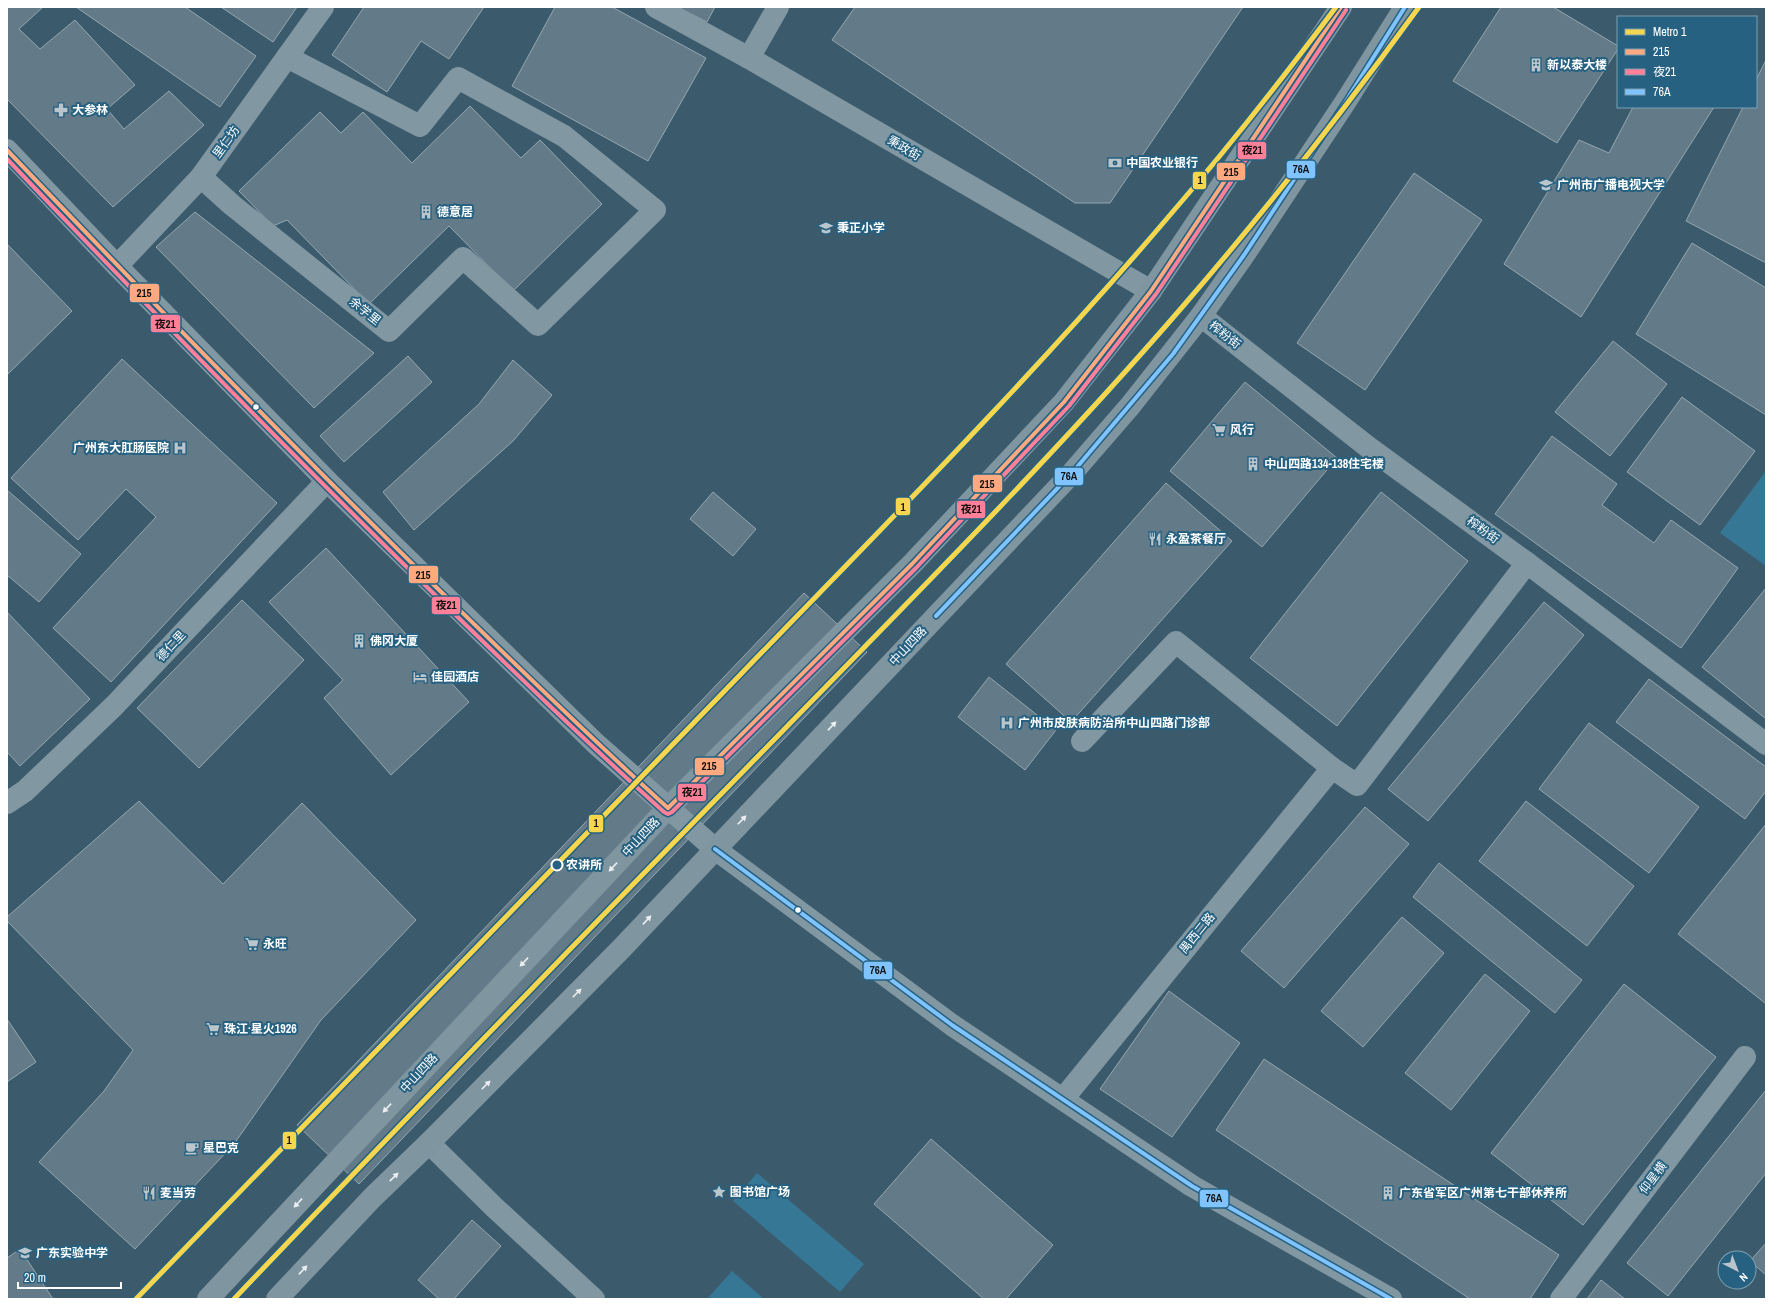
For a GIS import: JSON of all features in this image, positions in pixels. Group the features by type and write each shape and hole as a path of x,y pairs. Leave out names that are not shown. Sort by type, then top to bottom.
{"main road":[{"name":"中山四路","path":"208,1299 668,808 912,564 1064,402 1151,291 1340,7"},
{"name":"中山四路","path":"277,1299 372,1198 429,1143 621,949 1072,473 1134,401 1201,316 1244,255 1346,101 1405,7"}],"street":[{"name":"里仁坊","path":"117,266 201,177 323,7"},
{"name":"秉政街","path":"656,7 749,58 1151,291"},
{"path":"749,58 778,7"},
{"name":"余学里","path":"201,177 232,205 389,331 463,258 538,325 655,210 564,136 458,78 420,126 287,57"},
{"path":"7,150 117,266 327,481 595,743 715,849 952,1025 1192,1186 1391,1299"},
{"name":"榨粉街","path":"1201,316 1368,447 1528,563 1766,744"},
{"name":"德仁里","path":"7,802 25,791 114,706 327,481"},
{"path":"1082,741 1176,642 1332,768 1357,785 1528,563"},
{"name":"禺西二路","path":"1063,1099 1332,768"},
{"name":"仰星横","path":"1561,1299 1745,1057"},
{"path":"429,1143 495,1208 594,1299"}],"shaded area":[{"path":"1766,471 1766,566 1720,533"},
{"path":"757,1173 864,1264 840,1292 733,1201"},
{"path":"732,1271 764,1299 707,1299"}],"building":[{"path":"7,7 43,7 19,29 40,49 75,20 135,85 107,109 124,129 169,91 204,125 113,207 7,99"},
{"path":"76,7 185,7 256,56 220,107"},
{"path":"221,7 297,7 273,42"},
{"path":"364,7 484,7 449,59 421,41 387,92 332,55"},
{"path":"555,7 612,7 706,58 648,161 512,86"},
{"path":"677,7 715,7 707,22"},
{"path":"855,7 1243,7 1110,203 1075,203 832,40"},
{"name":"新以泰大楼","path":"1501,7 1553,7 1617,45 1617,51 1557,143 1453,81"},
{"path":"1766,60 1766,263 1686,221 1742,108 1757,108 1757,78"},
{"name":"德意居","path":"470,106 521,158 540,140 602,204 513,291 449,226 369,304 287,220 273,226 239,191 320,112 341,133 363,112 412,163"},
{"path":"1632,108 1713,108 1581,317 1504,264 1579,140 1609,153"},
{"path":"1414,173 1482,220 1365,390 1297,343"},
{"path":"195,212 374,353 314,408 156,247"},
{"path":"1692,243 1766,288 1766,415 1636,334"},
{"path":"7,244 72,311 7,375"},
{"path":"1613,341 1667,384 1610,456 1555,412"},
{"path":"408,356 432,382 344,462 320,436"},
{"path":"122,359 277,503 111,682 53,628 156,517 126,489 78,540 11,478"},
{"path":"513,360 552,395 513,441 414,530 383,492 479,404"},
{"name":"中山四路134-138住宅楼","path":"1245,382 1337,458 1262,547 1170,471"},
{"path":"1682,397 1755,451 1700,525 1627,472"},
{"path":"1552,436 1617,484 1602,505 1654,543 1671,520 1738,568 1681,648 1495,514"},
{"path":"1166,483 1232,541 1071,722 1006,664"},
{"path":"7,490 81,554 39,602 7,575"},
{"path":"713,492 756,529 733,556 690,519"},
{"path":"1381,492 1468,561 1337,726 1250,658"},
{"name":"佛冈大厦","path":"326,548 469,702 391,775 324,698 343,680 269,602"},
{"path":"1766,588 1766,719 1702,667"},
{"name":"农讲所","path":"804,593 867,652 359,1184 297,1125"},
{"path":"242,600 304,660 199,768 137,708"},
{"path":"1544,602 1584,635 1428,821 1388,789"},
{"path":"7,612 90,699 20,766 7,752"},
{"name":"广州市皮肤病防治所中山四路门诊部","path":"989,677 1056,730 1025,770 958,717"},
{"path":"1649,679 1766,767 1766,791 1745,819 1616,722"},
{"path":"1589,723 1699,807 1649,873 1539,789"},
{"name":"珠江·星火1926","path":"139,801 223,884 302,803 416,920 321,1020 234,1144 135,1249 39,1162 104,1091 133,1050 7,921 7,917"},
{"path":"1526,801 1634,886 1587,946 1479,861"},
{"path":"1365,807 1409,844 1284,988 1241,951"},
{"path":"1766,824 1766,1002 1765,1003 1678,934"},
{"path":"1439,863 1582,980 1555,1013 1413,897"},
{"path":"1402,917 1444,953 1363,1047 1321,1011"},
{"path":"1485,974 1530,1011 1451,1110 1405,1073"},
{"path":"1624,984 1716,1057 1583,1225 1491,1153"},
{"path":"1169,991 1240,1043 1172,1137 1100,1089"},
{"path":"7,1019 36,1062 7,1082"},
{"name":"广东省军区广州第七干部休养所","path":"1264,1059 1559,1255 1530,1299 1470,1299 1216,1130"},
{"path":"1766,1090 1766,1173 1668,1296 1627,1263"},
{"path":"931,1139 1053,1245 1006,1299 984,1299 874,1204"},
{"path":"472,1220 501,1246 454,1299 439,1299 418,1280"},
{"path":"1766,1243 1766,1275 1757,1267 1757,1253"},
{"path":"20,1249 53,1299 7,1299 7,1258"},
{"path":"1601,1280 1625,1299 1587,1299"}],"metro line":[{"name":"1","path":"136,1299 1013,391 1118,275 1192,190 1296,60 1336,7"},
{"name":"1","path":"234,1299 499,1022 926,584 1083,418 1184,305 1245,232 1334,121 1419,7"}],"transit line":[{"name":"215","path":"7,150 112,260 380,532 550,698 668,808 912,564 1064,402 1151,291 1341,7"},
{"name":"76A","path":"936,616 1072,473 1173,354 1244,255 1346,101 1405,7"},
{"name":"夜21","path":"7,159 217,377 377,538 576,731 634,785 668,814 672,812 916,568 1069,406 1156,294 1346,10"},
{"name":"76A","path":"715,849 952,1025 1192,1186 1391,1299"}],"place":[{"name":"新以泰大楼","path":"1536,65"},
{"name":"大参林","path":"61,110"},
{"name":"中国农业银行","path":"1115,163"},
{"name":"广州市广播电视大学","path":"1546,185"},
{"name":"德意居","path":"426,212"},
{"name":"秉正小学","path":"826,228"},
{"name":"风行","path":"1219,430"},
{"name":"广州东大肛肠医院","path":"180,448"},
{"name":"中山四路134-138住宅楼","path":"1253,464"},
{"name":"永盈茶餐厅","path":"1155,539"},
{"name":"佛冈大厦","path":"359,641"},
{"name":"佳园酒店","path":"420,677"},
{"name":"广州市皮肤病防治所中山四路门诊部","path":"1007,723"},
{"name":"农讲所","path":"557,865"},
{"name":"永旺","path":"252,944"},
{"name":"珠江·星火1926","path":"213,1029"},
{"name":"星巴克","path":"192,1148"},
{"name":"图书馆广场","path":"719,1192"},
{"name":"麦当劳","path":"149,1193"},
{"name":"广东省军区广州第七干部休养所","path":"1388,1193"},
{"name":"广东实验中学","path":"25,1253"}]}
